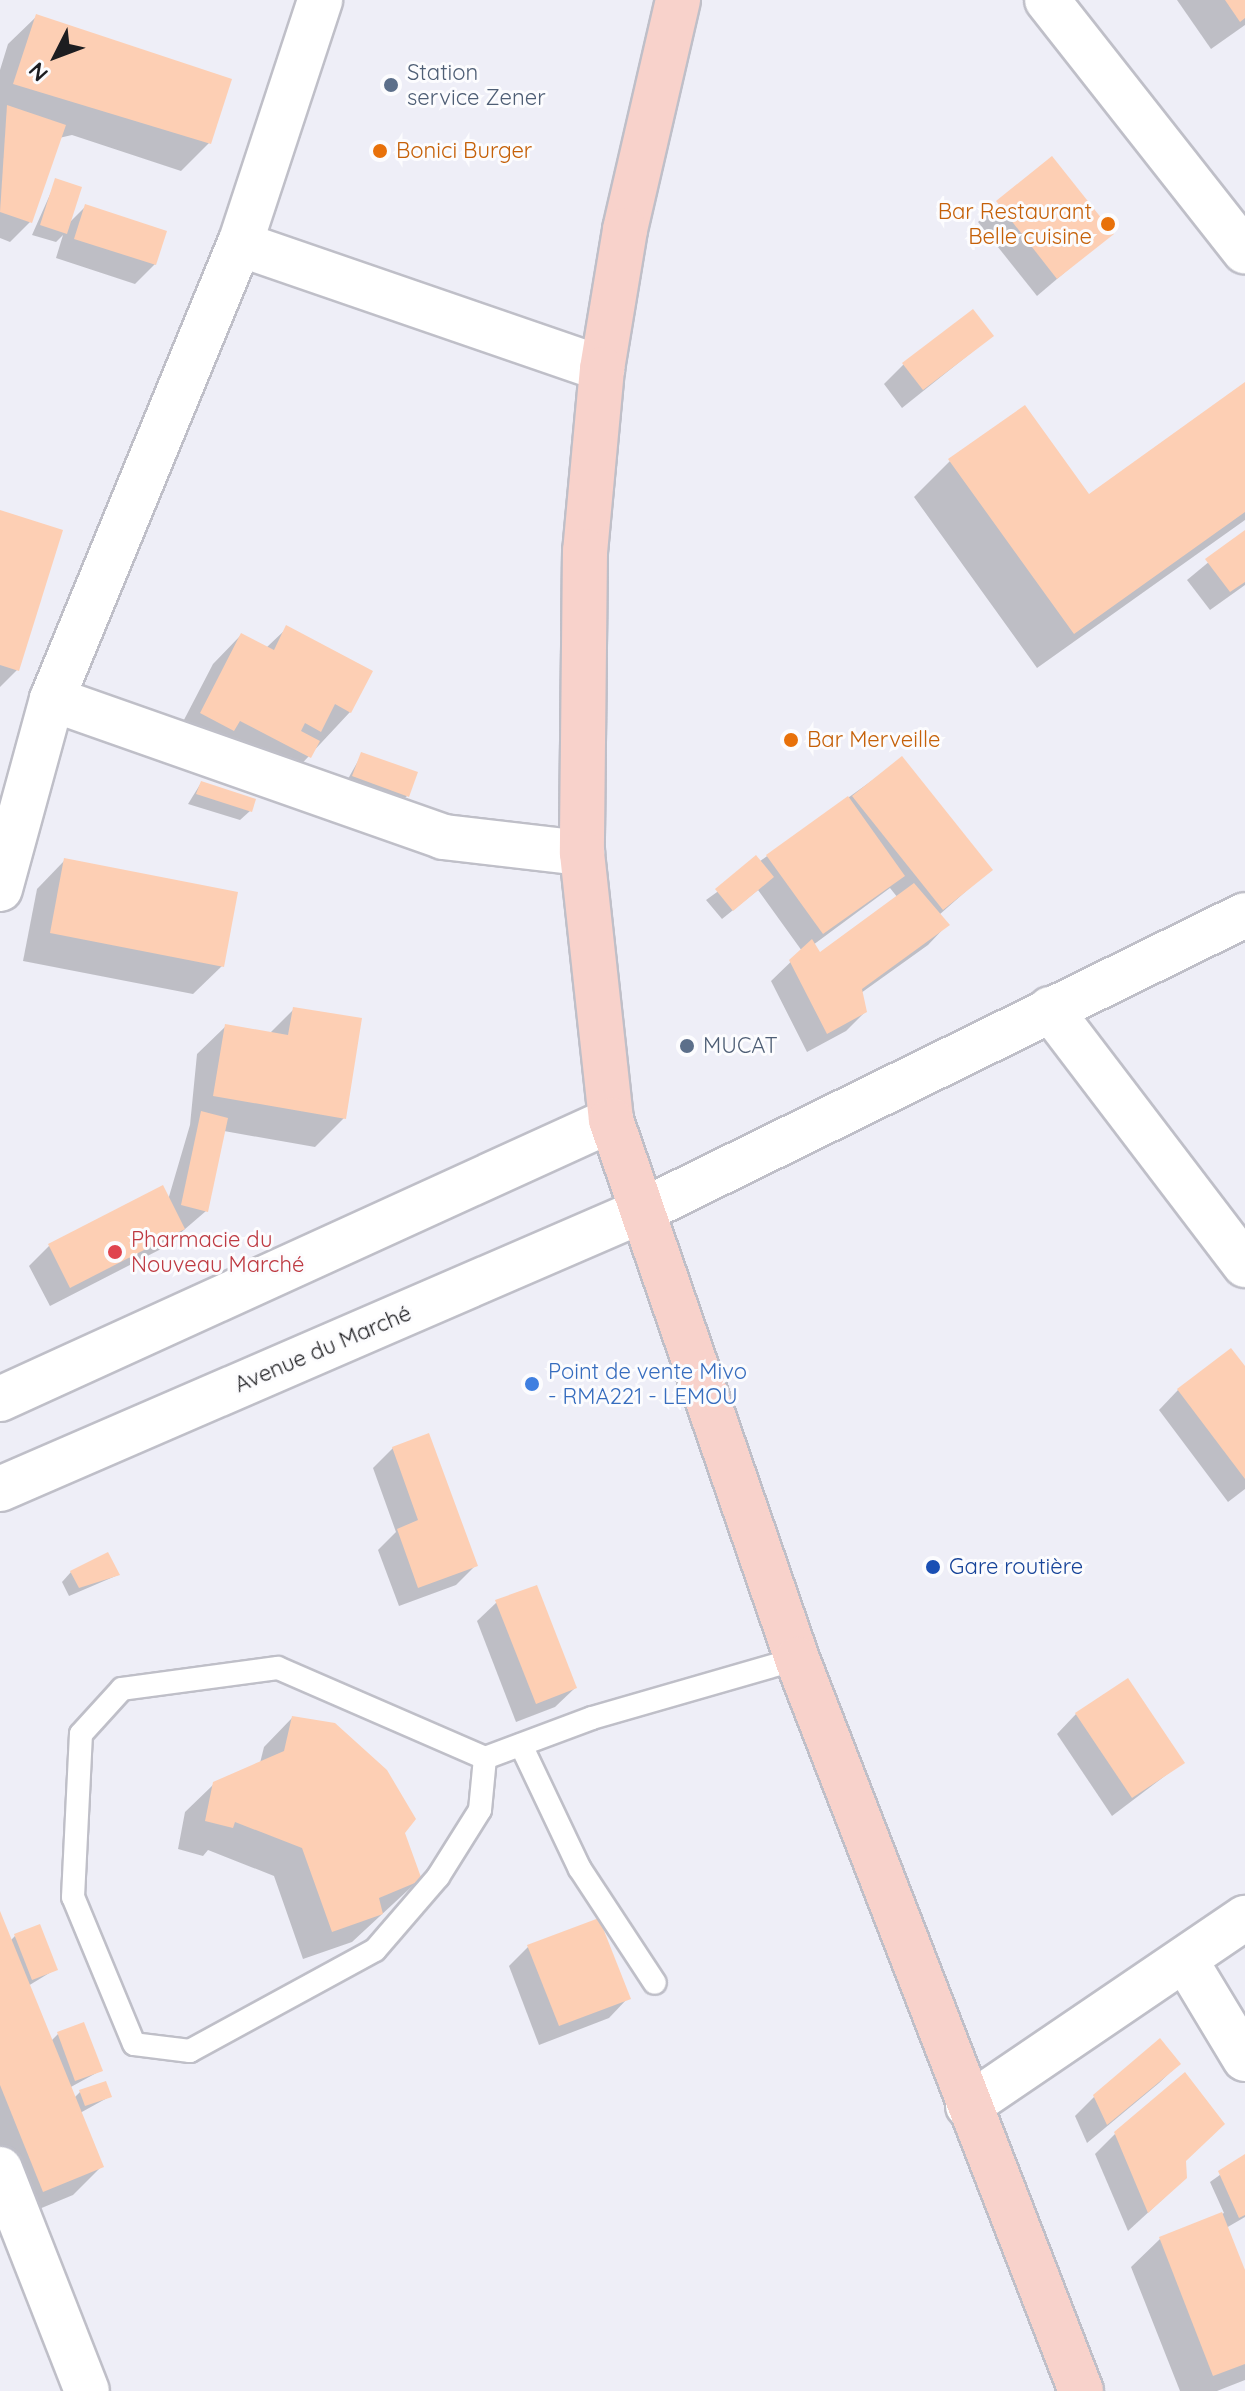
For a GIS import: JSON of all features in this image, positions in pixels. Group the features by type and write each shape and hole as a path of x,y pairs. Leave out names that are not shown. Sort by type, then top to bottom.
{"highway":[{"path":"678,0 645,131 602,369 581,626 582,853 611,1120 646,1209 797,1659 1081,2391"}],"street":[{"path":"0,889 52,699 240,244 320,0"},
{"path":"1047,0 1245,252"},
{"path":"240,244 602,369"},
{"path":"52,699 443,837 582,853"},
{"name":"Avenue du Marché","path":"0,1489 646,1209 1245,915"},
{"path":"1050,1009 1245,1265"},
{"path":"0,1399 611,1120"},
{"path":"968,2106 1187,1963 1245,1918"},
{"path":"1187,1963 1245,2059"},
{"path":"0,2169 87,2391"}],"lane":[{"path":"485,1758 480,1810 438,1877 375,1950 190,2051 134,2044 73,1897 81,1734 122,1689 278,1668 485,1758 797,1659"},
{"path":"521,1745 580,1869 655,1983"}],"building":[{"path":"1225,0 1245,0 1245,18 1240,22"},
{"path":"36,14 232,79 211,144 13,84"},
{"path":"7,105 66,125 32,223 0,212"},
{"path":"1052,156 1114,234 1057,279 996,201"},
{"path":"55,178 82,187 67,234 40,225"},
{"path":"85,204 167,231 156,265 74,239"},
{"path":"973,309 994,336 923,390 902,363"},
{"path":"1245,382 1245,512 1074,634 948,459 1025,405 1089,494"},
{"path":"0,510 63,530 19,671 0,665"},
{"path":"1245,530 1245,582 1230,592 1205,559"},
{"path":"286,625 373,671 351,713 335,704 321,732 305,723 301,731 320,741 311,758 240,721 234,731 200,713 241,633 274,650"},
{"path":"361,752 418,772 409,797 352,776"},
{"path":"902,756 993,870 943,910 852,796"},
{"path":"201,781 256,799 252,812 196,794"},
{"path":"848,796 905,876 823,934 766,855"},
{"path":"756,855 774,877 733,911 715,889"},
{"path":"64,858 238,892 224,967 50,933"},
{"path":"914,883 950,925 862,989 867,1012 827,1034 789,960 812,939 820,952"},
{"path":"293,1007 362,1018 346,1119 213,1096 225,1024 288,1035"},
{"path":"201,1111 228,1118 208,1212 181,1205"},
{"path":"163,1185 185,1229 70,1288 48,1244"},
{"path":"1231,1348 1245,1366 1245,1479 1177,1389"},
{"path":"429,1433 478,1566 418,1588 397,1529 418,1520 392,1447"},
{"path":"108,1552 120,1575 79,1588 70,1571"},
{"path":"537,1585 577,1688 536,1704 495,1600"},
{"path":"1128,1678 1185,1763 1132,1798 1075,1713"},
{"path":"292,1716 335,1723 387,1770 416,1819 405,1833 422,1880 379,1898 383,1914 332,1932 302,1848 235,1822 233,1828 205,1821 213,1782 284,1751"},
{"path":"0,1911 104,2167 43,2192 0,2085"},
{"path":"599,1918 631,1999 559,2026 527,1945"},
{"path":"40,1924 58,1970 32,1980 14,1934"},
{"path":"84,2022 103,2071 75,2081 57,2032"},
{"path":"1160,2038 1181,2064 1107,2125 1093,2095"},
{"path":"1185,2072 1225,2124 1186,2161 1187,2178 1148,2213 1114,2132"},
{"path":"106,2081 112,2097 85,2106 79,2090"},
{"path":"1245,2154 1245,2215 1239,2218 1218,2171"},
{"path":"1222,2212 1245,2270 1245,2364 1213,2376 1159,2237"}],"place":[{"name":"Station service Zener","path":"391,85"},
{"name":"Bonici Burger","path":"380,151"},
{"name":"Bar Restaurant Belle cuisine","path":"1108,224"},
{"name":"Bar Merveille","path":"791,740"},
{"name":"MUCAT","path":"687,1046"},
{"name":"Pharmacie du Nouveau Marché","path":"115,1252"},
{"name":"Point de vente Mivo - RMA221 - LEMOU","path":"532,1384"},
{"name":"Gare routière","path":"933,1567"}]}
